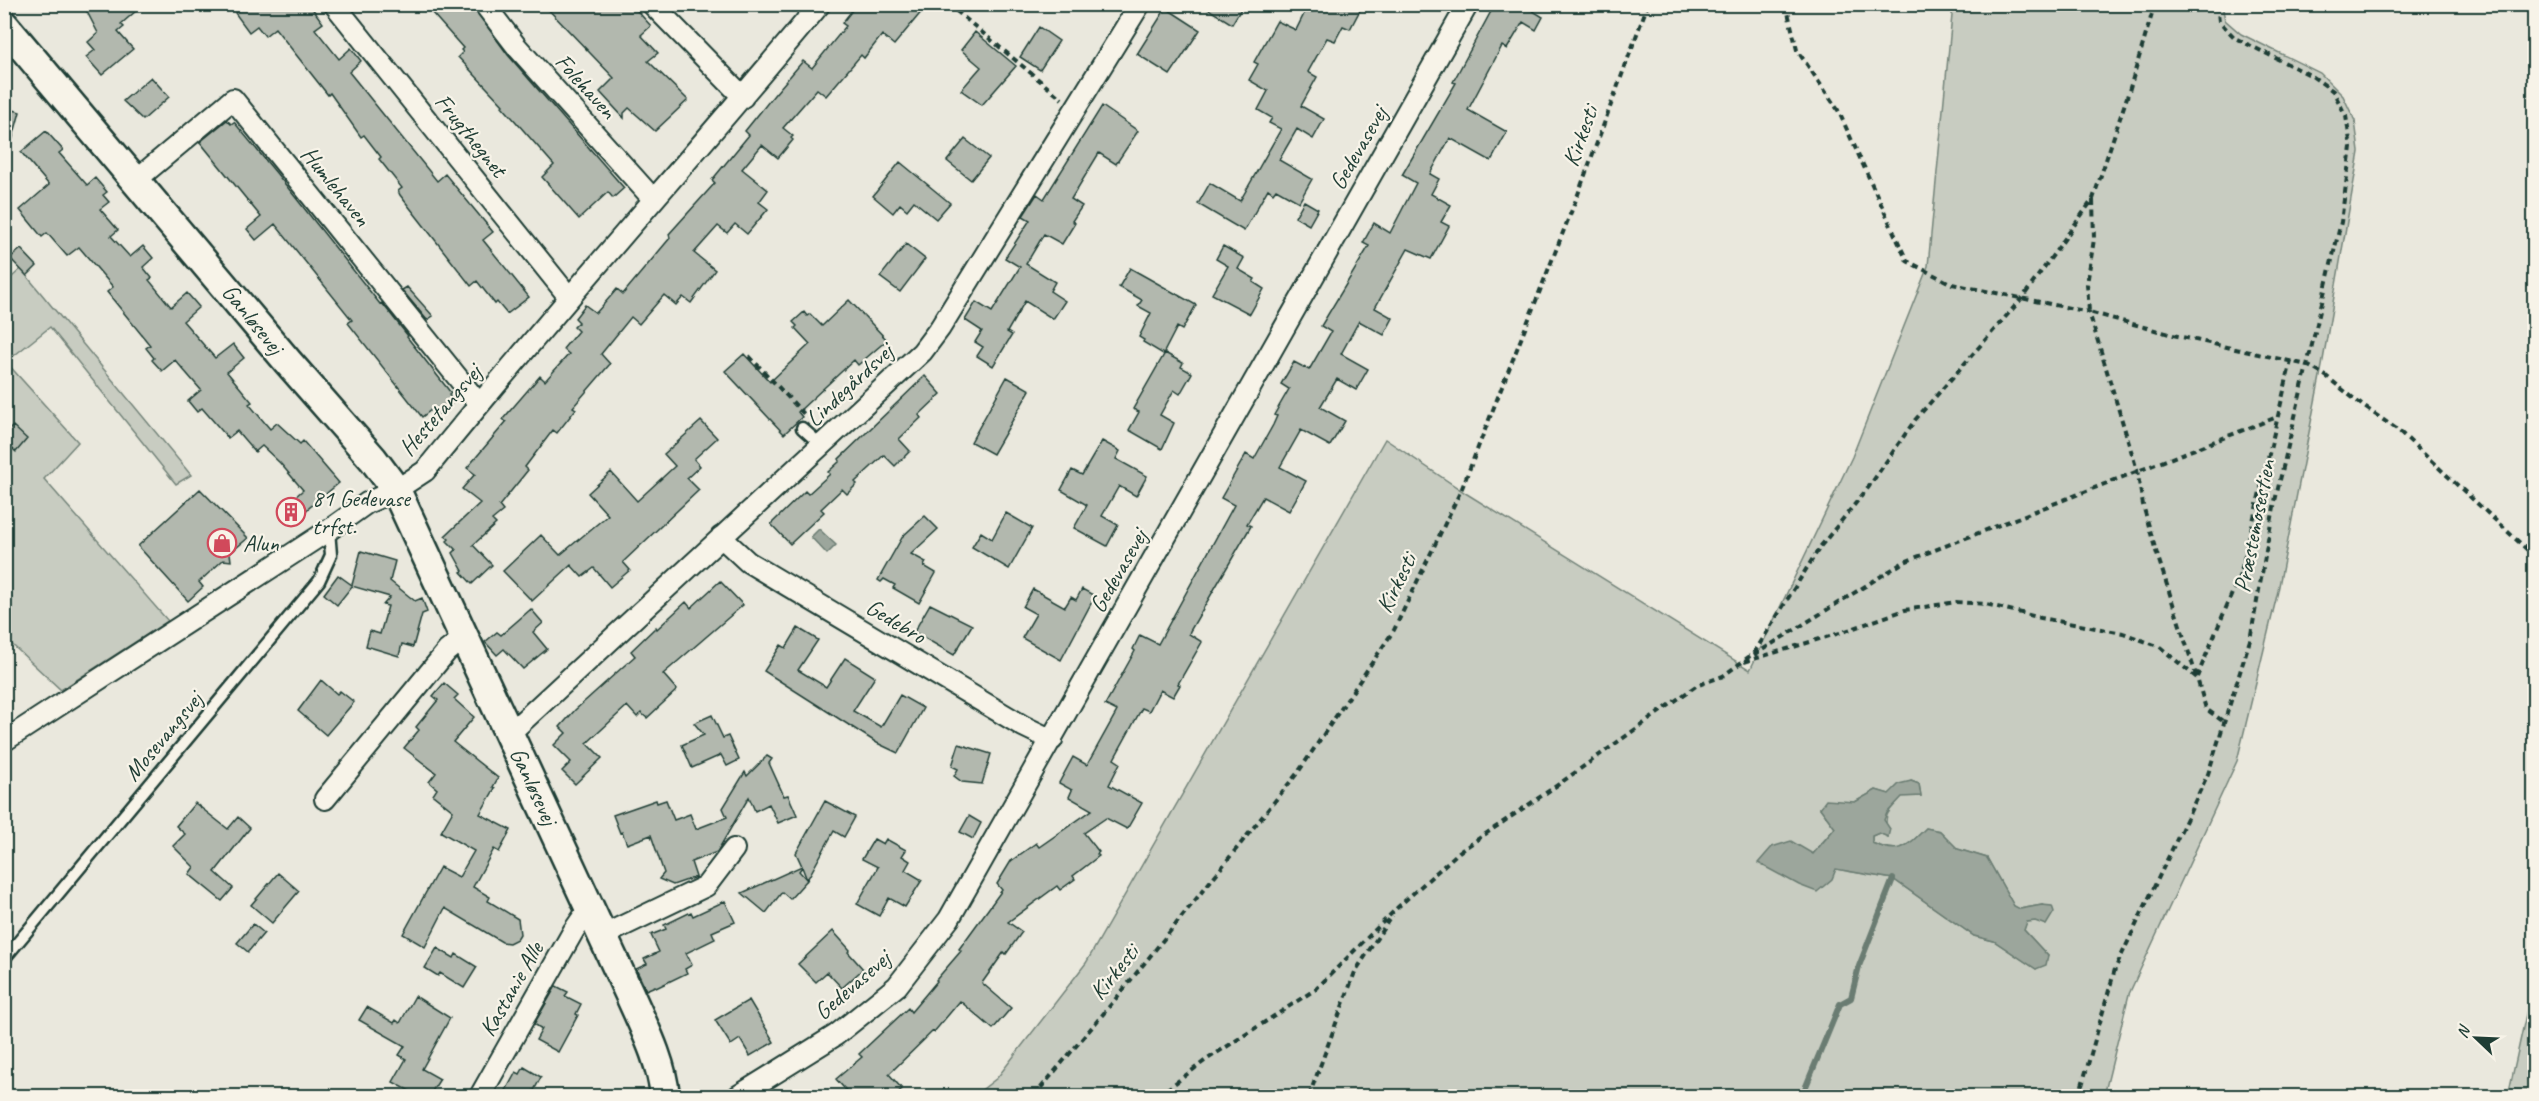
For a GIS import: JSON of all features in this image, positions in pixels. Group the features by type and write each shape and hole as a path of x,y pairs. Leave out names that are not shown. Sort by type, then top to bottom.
{"street":[{"name":"Frugthegnet","path":"334,4 569,297"},
{"name":"Folehaven","path":"484,4 517,47 653,199"},
{"path":"652,4 743,97"},
{"name":"Hestetangsvej","path":"4,741 368,503 396,490 425,471 569,297 743,97 820,4"},
{"name":"Lindegårdsvej","path":"510,733 922,352 1140,4"},
{"name":"Gedevasevej","path":"738,1096 836,1035 897,986 949,920 1468,4"},
{"name":"Ganløsevej","path":"4,26 288,362 374,459 396,490 604,935 670,1093"},
{"name":"Humlehaven","path":"136,180 233,99 479,404"},
{"name":"Gedebro","path":"721,537 748,562 1023,726 1052,740"},
{"path":"325,799 447,651 465,637"},
{"path":"604,935 706,886 734,849"},
{"name":"Kastanie Alle","path":"480,1096 574,930 590,908"}],"lane":[{"path":"802,428 821,445"},
{"name":"Mosevangsvej","path":"4,959 319,581 331,555 329,530"}],"path":[{"path":"948,4 1074,109"},
{"name":"Kirkesti","path":"1034,1096 1114,1001 1299,771 1394,630 1462,488 1577,197 1647,4"},
{"path":"1786,4 1797,50 1838,111 1906,261 1952,284 2089,312 2173,335 2307,365 2326,376 2363,406 2398,430 2535,556"},
{"path":"1158,1096 1206,1060 1316,988 1398,907 1459,852 1559,784 1695,686 1723,676 1754,653 1820,547 1868,488 1916,420 2023,297 2093,199 2155,4"},
{"name":"Præstemosestien","path":"2079,1096 2115,969 2208,774 2250,640 2275,501 2341,222 2351,147 2346,116 2333,91 2312,76 2235,38 2219,21 2217,4"},
{"path":"2093,199 2094,239 2087,284 2089,312 2137,470 2143,506 2155,548 2206,709 2224,722"},
{"path":"749,356 809,420 802,428"},
{"path":"2197,678 2241,572 2290,361"},
{"path":"1740,663 1904,562 2277,417"},
{"path":"1740,663 1844,632 1905,610 1956,602 1986,604 2083,627 2123,633 2160,647 2197,678"},
{"path":"1309,1096 1355,972 1398,907"}],"shaded area":[{"path":"1953,5 2222,5 2225,20 2241,34 2320,73 2343,96 2355,121 2359,152 2322,366 2278,591 2237,761 2129,994 2104,1096 974,1096 997,1078 1086,963 1385,439 1467,494 1750,670 1852,457 1928,266","holes":["1911,781 1919,784 1921,796 1902,796 1886,818 1888,837 1879,833 1872,836 1872,843 1889,849 1902,848 1926,828 1940,831 1957,849 1987,858 2014,906 2019,909 2042,905 2035,921 2026,922 2024,930 2048,956 2036,969 1994,941 1974,936 1893,879 1836,869 1812,854 1835,828 1820,808 1855,802 1876,790 1889,794"]},
{"path":"21,269 191,475 176,484 50,327 6,362 78,442 44,479 168,621 61,690 5,638 4,284"},
{"path":"819,529 836,545 827,554 811,537"},
{"path":"1911,781 1919,784 1921,796 1902,797 1887,813 1884,820 1890,829 1888,837 1879,833 1872,836 1872,843 1889,849 1902,848 1926,828 1940,831 1958,849 1987,858 2014,906 2020,909 2042,905 2052,906 2054,912 2046,925 2035,921 2027,922 2024,930 2048,956 2046,965 2036,969 1994,941 1974,936 1893,879 1836,869 1832,879 1817,892 1758,863 1772,847 1791,841 1813,854 1835,828 1820,808 1826,800 1855,802 1876,790 1889,794 1899,784"},
{"path":"2534,978 2534,1096 2508,1096"}],"building":[{"path":"83,4 144,4 121,24 124,27 118,32 133,49 102,75 86,57 95,50 88,42 98,33"},
{"path":"246,4 309,4 323,23 315,29 339,59 351,48 361,61 349,72 437,181 445,174 493,232 483,240 529,297 507,314 497,302 495,304 477,281 471,286 400,195 398,191 402,188 379,159 381,157 364,135 361,137 330,93 328,95 275,28 265,36 257,26 249,32 235,13"},
{"path":"424,4 471,4 508,55 624,188 613,198 608,192 579,219 542,177 554,165 458,57 463,52 461,50 463,48"},
{"path":"543,4 631,4 651,26 641,35 658,53 648,61 688,100 655,131 629,108 624,113 624,118 600,92 614,78"},
{"path":"857,4 928,4 894,45 882,35 864,58 861,55 826,96 817,89 783,128 793,136 791,138 793,140 778,158 762,145 742,169 768,190 759,202 768,209 747,234 735,224 727,233 718,226 694,253 715,270 691,303 683,297 676,305 664,295 639,324 631,317 601,354 610,364 573,407 576,409 557,433 553,430 525,467 528,470 499,506 503,511 492,520 496,524 473,545 492,565 472,584 461,572 463,571 453,553 456,550 445,536 480,503 462,489 475,474 467,468 506,422 503,419 540,376 545,381 569,354 563,349 578,331 574,327 579,322 575,318 585,305 596,313 617,289 623,294 670,238 669,234 715,183 712,180 749,135 745,131 774,95 803,61 812,68 846,26 842,23"},
{"path":"1200,4 1244,4 1232,24"},
{"path":"1309,4 1351,4 1360,10 1350,29 1343,26 1335,41 1327,38 1308,72 1317,77 1301,106 1324,119 1313,139 1297,129 1279,160 1312,179 1299,202 1276,189 1273,193 1268,189 1244,231 1198,204 1210,183 1240,201 1281,129 1269,123 1272,118 1258,110 1268,91 1249,80 1258,64 1254,62 1277,21 1296,30"},
{"path":"1495,4 1522,4 1543,17 1536,30 1523,22 1507,49 1502,46 1468,110 1507,132 1491,161 1450,138 1430,174 1439,179 1431,194 1451,205 1441,222 1449,226 1431,259 1408,249 1375,308 1393,318 1384,335 1359,321 1341,354 1368,369 1356,390 1337,379 1320,407 1345,421 1330,446 1301,430 1280,467 1306,481 1289,511 1263,497 1247,524 1251,526 1190,631 1189,634 1202,642 1178,684 1180,685 1173,697 1160,690 1149,711 1142,708 1114,759 1120,763 1109,785 1142,803 1127,829 1106,818 1084,833 1099,852 1097,854 1099,856 1073,876 1075,879 1060,890 1057,886 1008,922 1022,932 1006,954 1004,952 982,983 1011,1008 993,1029 960,1001 934,1032 889,1074 902,1089 894,1096 851,1096 836,1079 862,1057 859,1054 908,1008 911,1012 937,981 961,951 959,949 1002,890 997,884 1011,861 1036,843 1039,847 1092,810 1069,797 1072,790 1059,783 1073,757 1087,765 1117,711 1105,705 1135,651 1133,649 1140,635 1158,644 1234,505 1221,498 1246,454 1254,459 1273,425 1277,416 1274,415 1289,389 1281,384 1294,362 1309,370 1331,332 1321,326 1369,246 1363,243 1374,223 1390,233 1416,183 1402,175 1456,83 1453,82"},
{"path":"1166,8 1200,30 1170,75 1137,54"},
{"path":"1039,27 1059,41 1040,70 1020,57"},
{"path":"975,32 1016,66 982,105 961,90 981,67 961,50"},
{"path":"151,77 169,97 143,120 123,101"},
{"path":"1102,106 1138,131 1116,164 1099,153 1071,199 1082,206 1072,221 1075,223 1062,244 1044,234 1026,264 1055,282 1050,291 1065,301 1053,319 1025,301 1007,332 1012,335 993,366 977,356 983,347 975,342 982,331 965,320 976,302 992,312 1020,267 1005,258 1030,220 1023,216 1037,194 1044,199"},
{"path":"4,107 20,112 9,152 4,151"},
{"path":"227,120 231,124 234,122 277,174 380,304 382,303 451,393 449,395 454,402 436,416 431,410 422,417 348,323 352,320 275,224 256,240 247,229 261,217 200,142"},
{"path":"46,131 63,150 59,153 87,185 95,178 107,192 103,195 109,202 100,209 118,230 111,236 130,257 143,246 153,258 143,267 152,278 149,280 171,307 187,293 199,307 183,321 215,358 233,344 244,358 227,372 252,402 249,404 270,429 277,423 300,444 303,441 339,483 292,522 281,509 303,490 280,463 262,446 255,452 237,431 228,438 202,408 197,412 188,401 201,390 175,360 162,371 152,360 154,358 146,348 150,345 107,292 113,287 79,247 67,256 47,233 42,237 20,210 49,185 21,152"},
{"path":"965,139 989,158 971,180 947,161"},
{"path":"900,162 950,203 936,219 914,201 907,210 900,204 893,213 873,196"},
{"path":"1304,201 1318,209 1309,225 1295,217"},
{"path":"906,244 925,259 900,292 880,277"},
{"path":"1223,246 1244,258 1238,269 1255,279 1253,282 1264,289 1250,314 1212,294 1228,266 1216,259"},
{"path":"21,249 37,266 27,276 10,258"},
{"path":"1130,268 1196,305 1182,330 1177,327 1163,354 1139,337 1151,313 1138,306 1142,300 1119,287"},
{"path":"407,287 433,316 427,320 402,290"},
{"path":"849,300 887,340 858,365 854,360 798,412 802,417 784,434 725,371 744,354 770,382 810,344 795,328 797,326 793,322 804,312 807,316 810,314 822,326"},
{"path":"1165,353 1183,363 1181,367 1192,373 1180,394 1174,390 1160,415 1174,423 1162,449 1129,430 1139,412 1133,409"},
{"path":"925,376 941,394 899,439 910,451 895,466 884,455 855,482 857,484 847,494 842,489 821,509 824,512 790,544 771,524 805,491 808,494 830,474 828,472 840,461 839,459"},
{"path":"1007,377 1030,390 993,454 971,442"},
{"path":"701,421 717,438 694,459 700,466 687,478 699,490 623,562 630,570 610,587 594,568 582,577 571,565 532,601 503,571 541,535 560,555 608,515 588,493 611,472 637,501 675,466 664,454"},
{"path":"13,426 27,439 16,452 4,441 4,435"},
{"path":"1102,441 1120,451 1116,459 1147,476 1136,496 1119,486 1102,516 1118,525 1107,546 1074,528 1087,505 1061,490 1072,470 1082,475"},
{"path":"200,489 248,538 230,553 231,561 223,560 199,582 203,587 188,601 138,546"},
{"path":"1006,513 1032,528 1009,569 972,547 981,532 992,539"},
{"path":"925,516 938,529 911,554 926,562 924,566 936,573 919,603 893,588 895,585 884,579 881,582 878,580 903,536"},
{"path":"361,551 395,561 390,581 415,601 422,598 427,612 422,614 413,647 402,644 399,656 366,646 370,631 380,634 388,606 383,605 390,597 352,586 337,605 324,594 338,575 352,585"},
{"path":"720,581 743,605 663,674 677,690 647,718 641,713 637,717 627,706 587,743 602,758 575,784 562,771 571,762 554,745 566,733 560,727 575,710 635,656 631,651 656,627 657,629 686,602 691,608"},
{"path":"1033,589 1065,607 1071,597 1076,600 1082,589 1095,596 1061,660 1022,638 1036,614 1023,607"},
{"path":"930,604 972,625 954,655 914,632"},
{"path":"531,609 543,623 533,632 547,649 523,669 504,649 497,655 485,642 497,632 501,635"},
{"path":"798,628 818,640 798,670 826,687 845,658 875,677 853,711 881,727 900,695 923,708 898,753 877,743 764,671 781,645 786,648"},
{"path":"321,680 337,694 340,691 354,702 326,735 298,711"},
{"path":"444,683 458,695 454,699 474,717 453,742 498,778 480,814 511,830 499,852 494,849 473,887 490,897 488,901 518,919 520,934 517,939 509,943 502,942 445,908 425,947 403,934 440,867 459,877 474,851 441,832 453,811 433,795 437,789 429,782 436,773 404,748 419,730 416,727 438,700 433,696"},
{"path":"712,715 723,738 728,736 739,760 727,766 721,755 692,768 682,745 704,735 694,723"},
{"path":"959,744 991,754 982,784 962,782 954,776 958,769 952,766"},
{"path":"767,756 772,759 769,763 784,796 788,795 797,815 778,823 769,804 755,811 749,797 717,852 691,862 696,877 673,885 659,879 664,873 651,835 627,844 622,832 620,833 613,815 656,800 657,803 666,800 674,820 690,814 696,829 727,817 723,808 745,772 747,776"},
{"path":"825,801 855,817 844,837 834,831 807,880 790,899 782,892 766,913 742,893 802,866 796,853","holes":["802,867 807,880 799,871"]},
{"path":"195,803 228,829 238,817 250,828 215,872 233,888 222,901 189,874 194,867 173,846 185,834 176,826"},
{"path":"969,816 981,823 973,839 960,832"},
{"path":"874,839 883,844 886,839 906,850 902,856 910,861 905,870 922,880 905,907 889,898 879,916 857,904 878,867 862,859"},
{"path":"278,873 299,891 272,923 251,905"},
{"path":"725,901 735,922 712,932 715,939 686,953 692,965 685,969 687,973 656,988 655,986 646,990 636,969 647,964 644,959 659,952 651,935 666,929 664,925 691,912 693,916"},
{"path":"253,924 264,933 248,952 237,943"},
{"path":"833,931 863,969 842,988 827,972 816,982 798,964"},
{"path":"437,948 454,958 456,954 477,967 464,988 440,973 438,976 425,968"},
{"path":"556,986 568,992 565,996 581,1004 576,1014 578,1015 558,1052 536,1040 542,1029 534,1024"},
{"path":"415,996 450,1018 422,1069 440,1079 429,1096 419,1096 393,1082 406,1059 399,1055 405,1046 359,1020 367,1007 394,1023 396,1020 400,1023"},
{"path":"749,1000 774,1042 750,1056 740,1039 731,1045 715,1020"},
{"path":"524,1067 541,1077 531,1096 503,1096 516,1072 520,1074"}],"waterway":[{"path":"1802,1096 1840,1004 1851,998 1859,966 1893,879"}],"place":[{"name":"81 Gedevase trfst.","path":"291,512"},
{"name":"Alun","path":"222,543"}]}
